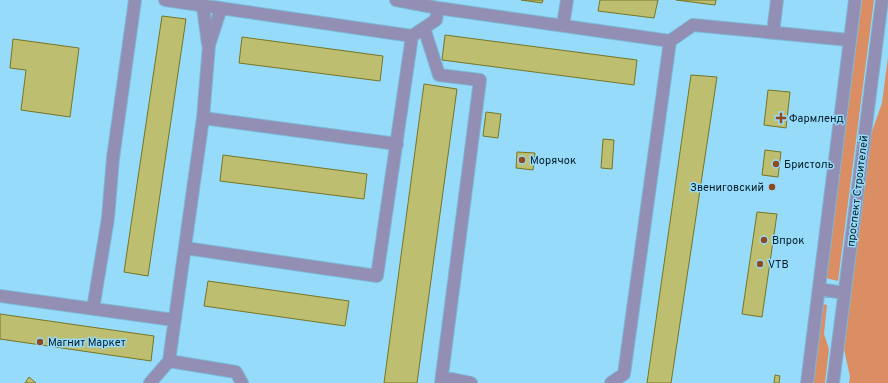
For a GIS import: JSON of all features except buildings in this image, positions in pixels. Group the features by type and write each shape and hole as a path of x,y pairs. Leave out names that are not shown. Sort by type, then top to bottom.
{"street":[{"path":"93,309 108,218 113,158 135,0"},
{"path":"165,0 202,3 221,8 412,36 436,20 438,8"},
{"path":"396,0 438,8 670,41 693,25 849,40"},
{"path":"563,25 567,0"},
{"path":"773,32 777,0"},
{"path":"807,383 855,0"},
{"name":"проспект Строителей","path":"833,383 882,0"},
{"path":"202,3 209,45"},
{"path":"150,383 169,361 203,118 209,45 221,8"},
{"path":"424,28 439,74 480,80 442,380 471,383"},
{"path":"185,248 377,276 412,36"},
{"path":"611,383 624,374 670,41"},
{"path":"203,118 396,144"},
{"path":"819,289 844,293"},
{"path":"0,296 174,320"},
{"path":"169,361 236,372 242,383"}],"shaded area":[{"path":"862,0 874,0 838,281 826,278"},
{"path":"888,57 888,383 849,383 850,377 844,349 869,140 882,103"},
{"path":"822,304 827,305 824,334 829,349 825,383 813,383"}],"place":[{"name":"Фармленд","path":"781,118"},
{"name":"Морячок","path":"522,160"},
{"name":"Бристоль","path":"776,164"},
{"name":"Звениговский","path":"772,187"},
{"name":"Впрок","path":"764,240"},
{"name":"VTB","path":"760,264"},
{"name":"Магнит Маркет","path":"40,342"}]}
